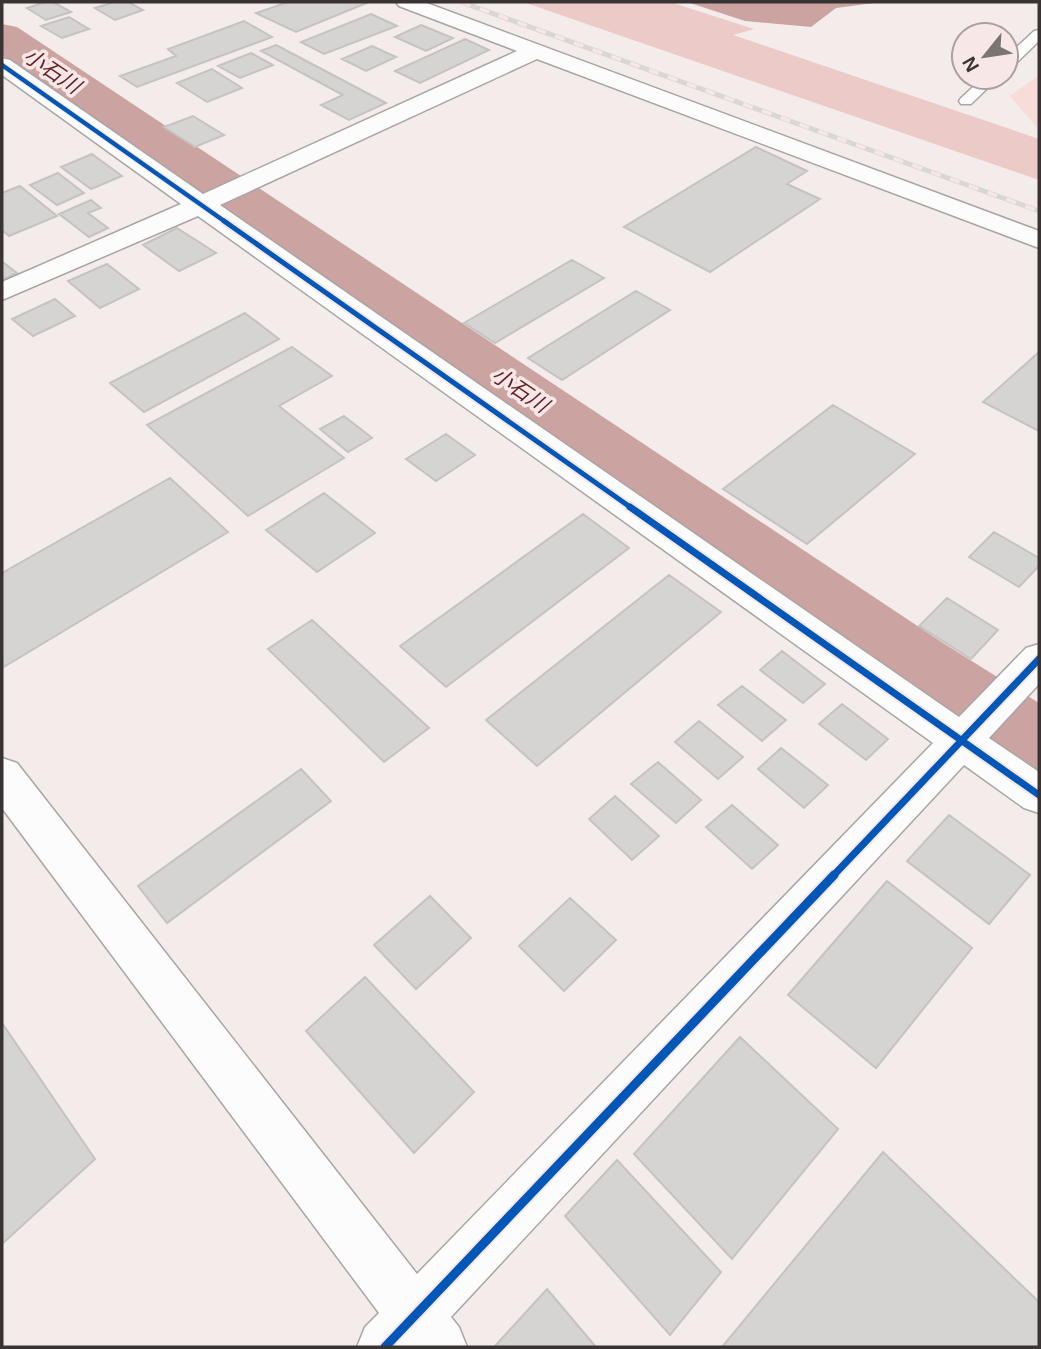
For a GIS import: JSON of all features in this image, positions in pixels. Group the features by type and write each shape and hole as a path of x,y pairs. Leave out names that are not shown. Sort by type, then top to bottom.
{"street":[{"path":"406,2 1039,240"},
{"path":"2,292 536,51"},
{"path":"2,65 1039,795"},
{"path":"2,776 413,1337 960,740 1039,659"}],"lane":[{"path":"1020,52 1039,34"},
{"path":"966,101 977,91"}],"shaded area":[{"path":"523,2 670,2 754,29 733,35 1039,139 1039,180"},
{"path":"687,2 874,3 836,8 811,27 745,21"},
{"path":"1039,75 1039,130 1010,96"}],"building":[{"path":"53,2 71,12 46,20 27,8"},
{"path":"114,2 128,2 143,10 115,20 95,8"},
{"path":"288,2 369,2 296,32 256,13"},
{"path":"371,14 397,26 324,54 301,42"},
{"path":"69,17 89,29 62,38 41,26"},
{"path":"244,21 272,37 137,87 120,76 176,56 168,49"},
{"path":"421,25 453,38 426,51 395,37"},
{"path":"465,39 489,50 420,83 395,71"},
{"path":"276,45 386,103 349,120 321,105 343,95 261,51"},
{"path":"372,46 396,57 366,71 342,59"},
{"path":"251,53 273,65 240,78 218,66"},
{"path":"212,69 242,88 207,102 177,83"},
{"path":"193,116 224,135 195,147 164,127"},
{"path":"756,147 807,171 787,184 820,199 710,272 624,227"},
{"path":"92,154 122,176 91,189 61,167"},
{"path":"58,173 84,193 57,205 30,185"},
{"path":"20,186 57,216 9,236 2,230 2,193"},
{"path":"91,200 101,208 88,213 108,228 89,237 59,214"},
{"path":"177,228 216,253 179,271 143,245"},
{"path":"572,260 604,278 495,343 464,323"},
{"path":"4,263 17,273 2,280"},
{"path":"107,264 139,289 100,308 68,281"},
{"path":"636,291 670,310 562,380 528,358"},
{"path":"55,299 75,316 33,336 12,319"},
{"path":"245,313 279,339 144,412 110,383"},
{"path":"292,347 332,376 279,406 344,458 248,516 147,425"},
{"path":"1039,352 1039,431 983,402"},
{"path":"833,405 915,454 807,544 723,489"},
{"path":"344,416 372,438 348,452 320,429"},
{"path":"446,434 475,455 436,481 406,459"},
{"path":"170,478 228,532 2,668 2,573"},
{"path":"324,493 375,533 317,572 266,530"},
{"path":"583,514 629,548 446,687 400,646"},
{"path":"994,532 1039,558 1039,566 1019,587 969,557"},
{"path":"669,575 721,612 537,766 486,720"},
{"path":"947,598 998,630 971,659 919,626"},
{"path":"312,620 429,728 384,762 268,649"},
{"path":"782,651 825,684 803,703 760,670"},
{"path":"742,686 786,720 762,741 718,705"},
{"path":"842,704 888,739 866,760 819,724"},
{"path":"699,721 743,757 718,779 675,742"},
{"path":"781,748 828,785 804,808 758,769"},
{"path":"658,762 701,800 676,823 631,784"},
{"path":"301,769 331,801 167,923 138,886"},
{"path":"615,796 659,836 632,860 589,819"},
{"path":"732,805 778,845 752,869 706,827"},
{"path":"949,815 1030,875 989,924 907,861"},
{"path":"887,881 972,948 876,1068 788,995"},
{"path":"430,896 471,938 416,989 374,945"},
{"path":"570,898 616,940 564,991 519,946"},
{"path":"365,977 474,1092 414,1153 306,1031"},
{"path":"2,1023 95,1159 2,1244"},
{"path":"740,1037 838,1129 732,1259 634,1154"},
{"path":"883,1152 1039,1302 1039,1347 722,1347"},
{"path":"617,1160 721,1272 670,1335 565,1216"},
{"path":"547,1289 596,1347 494,1347"}],"waterway":[{"name":"小石川","path":"2,36 917,664 947,681 1039,744"}],"railway":[{"path":"461,2 1039,211"}],"cycle path":[{"path":"2,65 1039,795"},
{"path":"385,1347 1039,659"}]}
